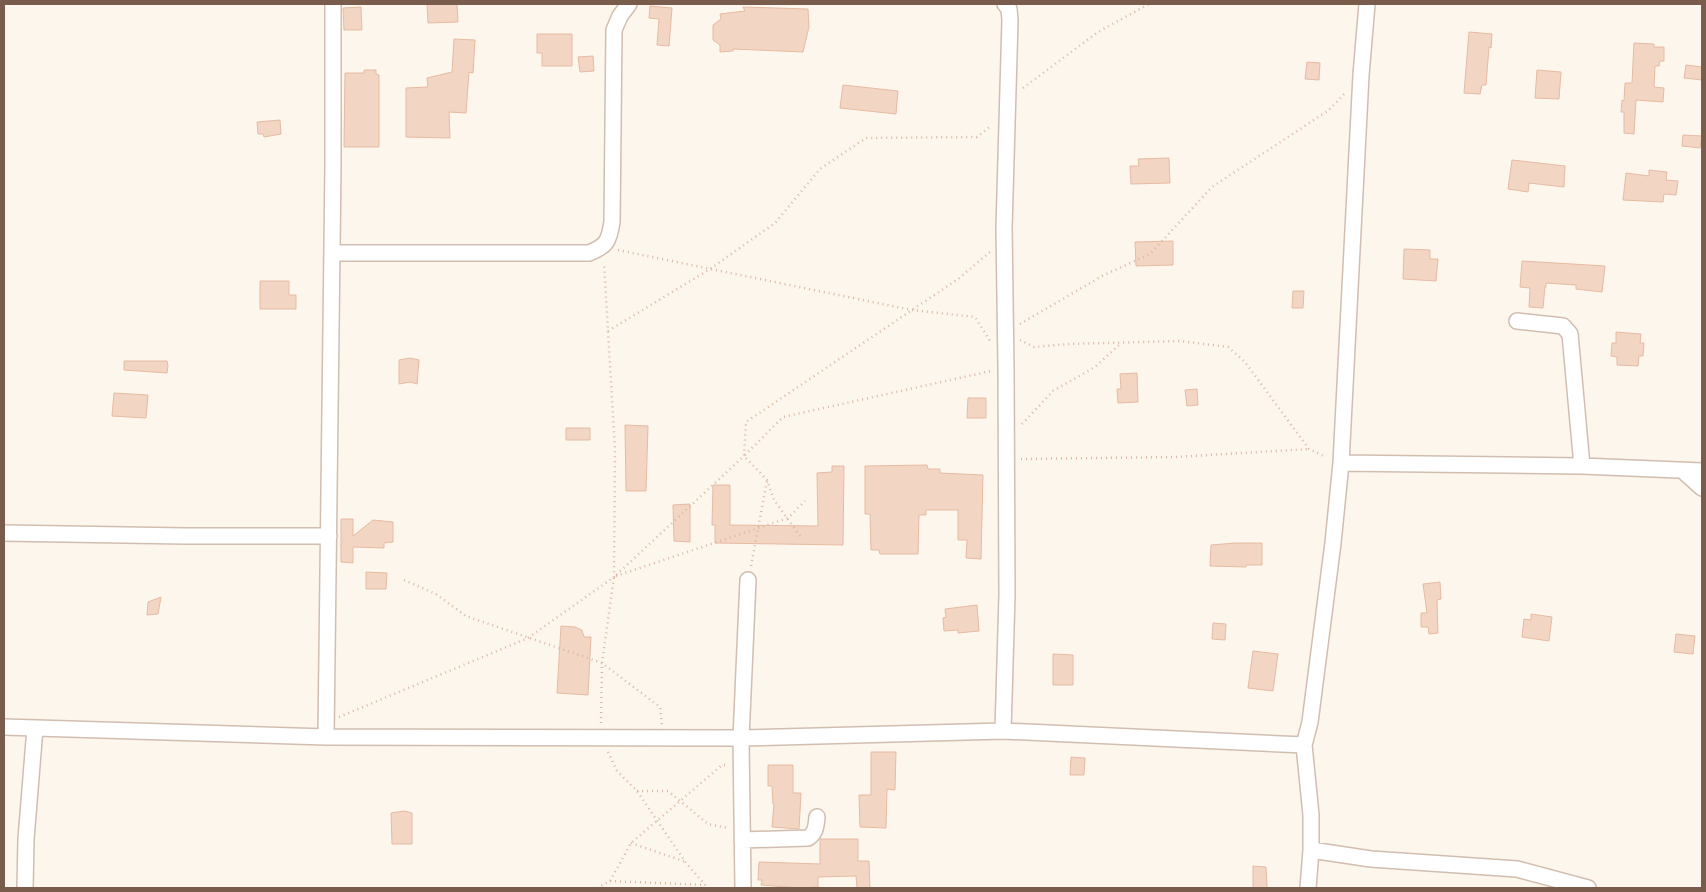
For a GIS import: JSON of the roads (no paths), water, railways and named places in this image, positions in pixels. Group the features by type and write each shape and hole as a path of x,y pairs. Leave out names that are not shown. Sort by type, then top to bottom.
{"street":[{"path":"326,730 333,4"},
{"path":"332,253 589,253 603,247 610,236 612,222 614,30 620,16 629,4"},
{"path":"1003,731 1007,595 1004,240 1010,20 1009,9 1006,4"},
{"path":"1308,888 1311,815 1304,745 1310,722 1327,593 1341,463 1361,75 1367,4"},
{"path":"1517,322 1563,326 1570,334 1582,466"},
{"path":"1341,463 1582,466 1702,471"},
{"path":"1683,471 1702,488"},
{"path":"4,533 329,536"},
{"path":"743,888 741,738 748,580"},
{"path":"4,727 326,730 601,738 741,738 1003,731 1304,745"},
{"path":"25,888 26,839 35,728"},
{"path":"742,836 808,838 813,835 817,817"},
{"path":"1311,850 1372,859 1517,869 1588,888"}]}
